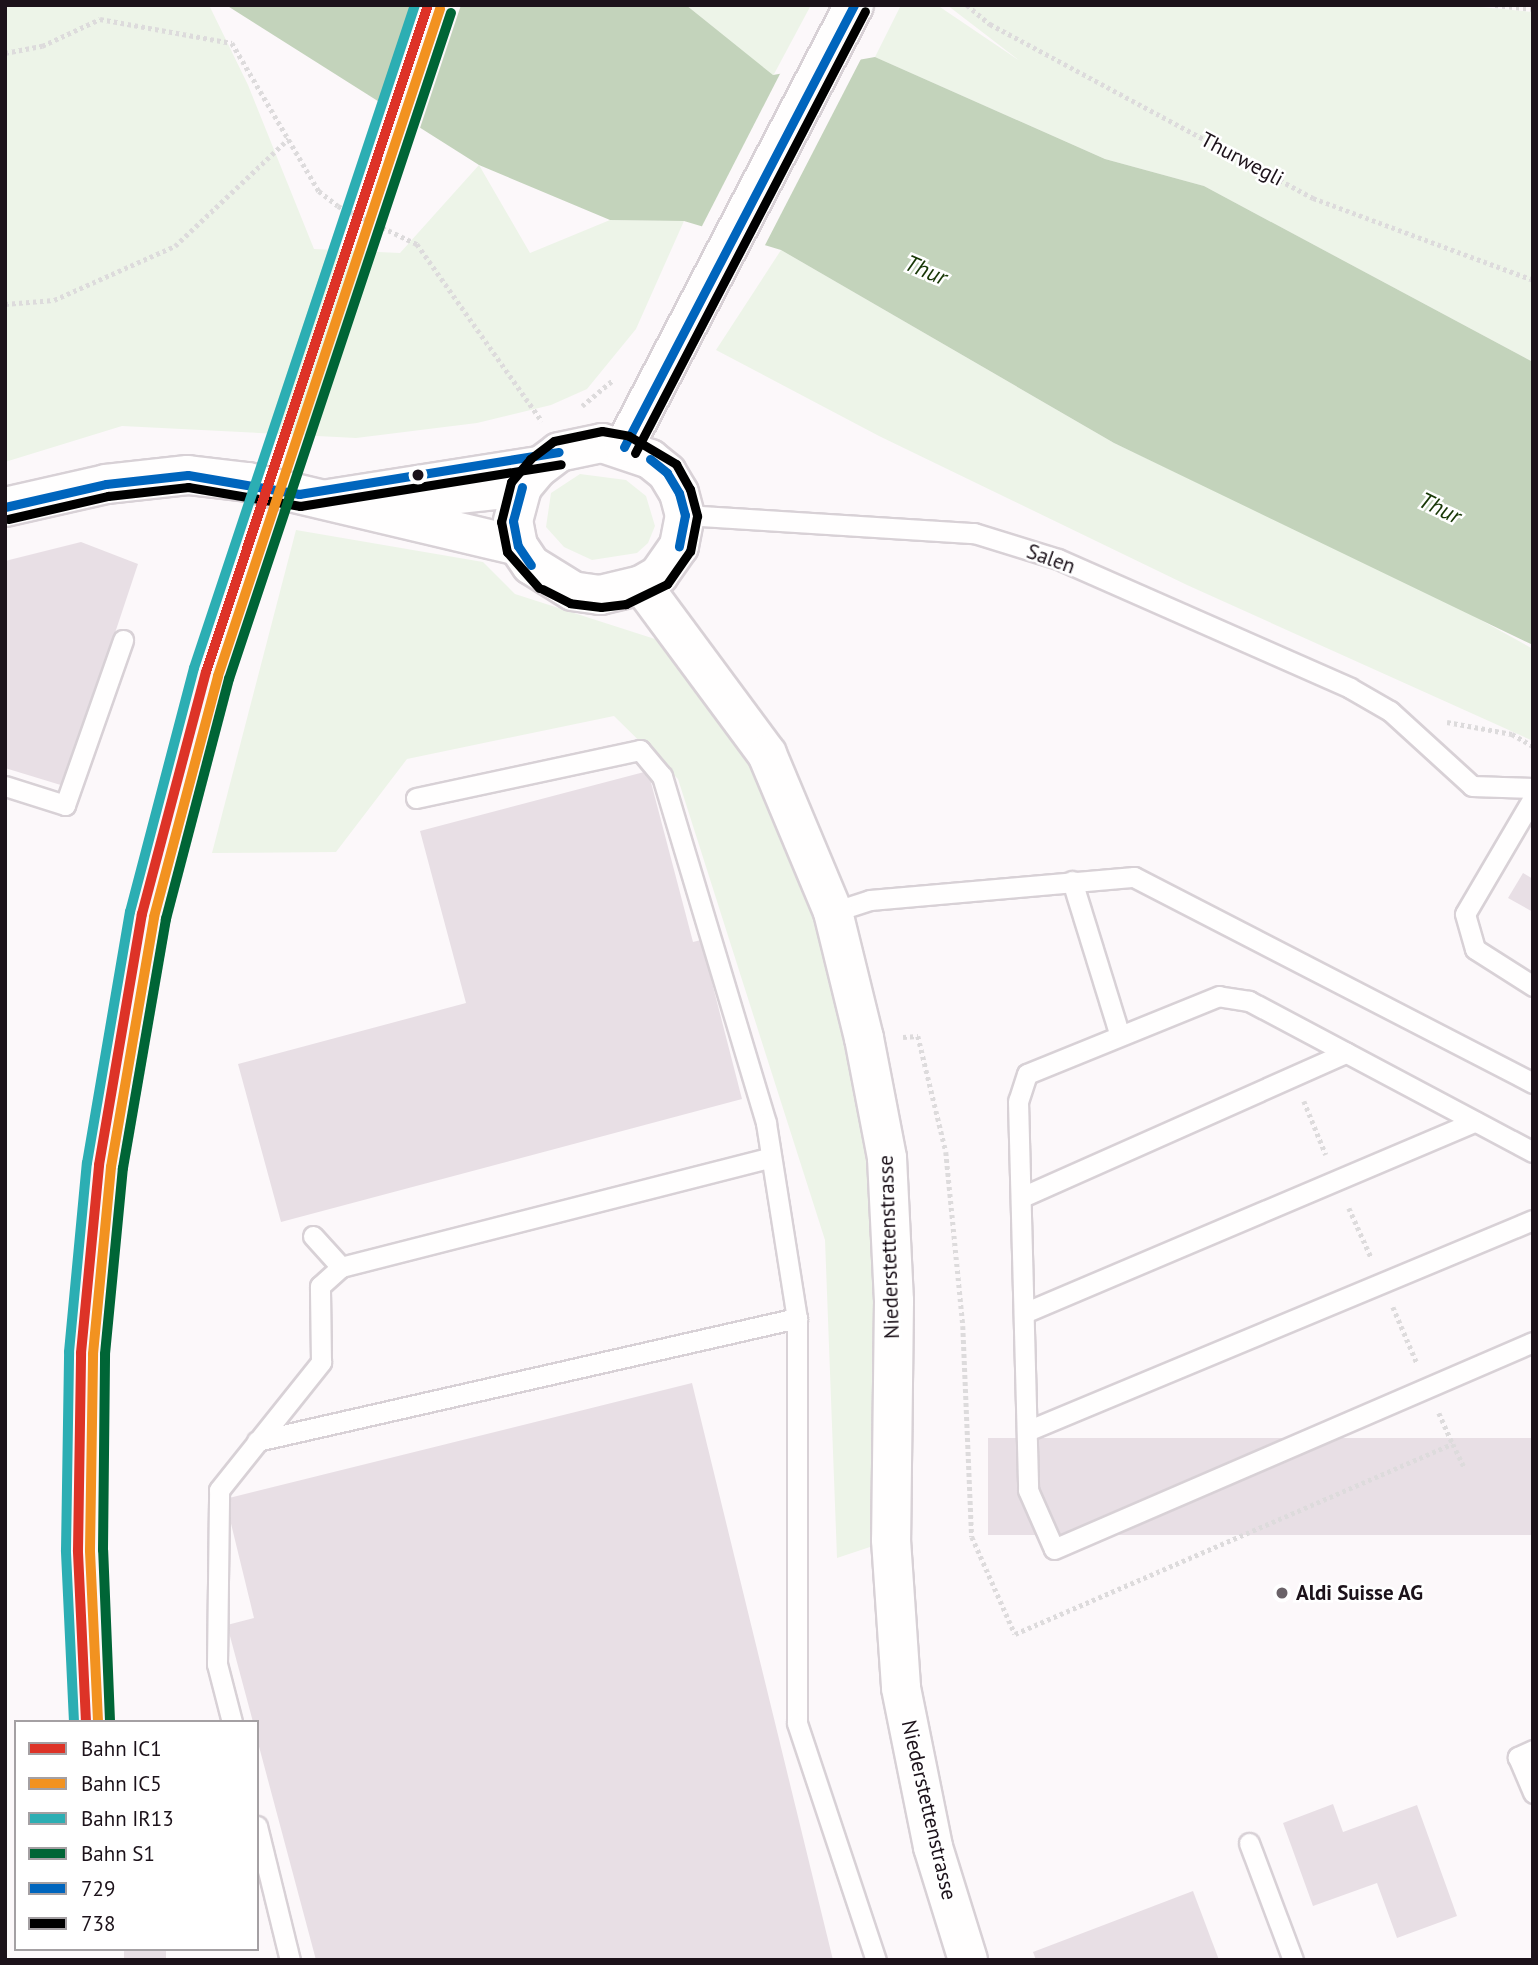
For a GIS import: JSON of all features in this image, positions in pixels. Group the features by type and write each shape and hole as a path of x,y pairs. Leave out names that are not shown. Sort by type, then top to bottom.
{"main road":[{"path":"624,447 853,8"},
{"path":"549,432 624,447 667,473 685,515 679,546 670,563 642,585 600,595 573,592 531,565 518,546 513,521 522,487 549,432"},
{"path":"5,507 106,484 188,475 355,506 518,546"},
{"path":"355,506 522,487"},
{"name":"Niederstettenstrasse","path":"642,585 767,754 834,912 887,1158 894,1301 891,1540 901,1688 933,1847 968,1960"}],"lane":[{"path":"299,494 549,432"},
{"name":"Salen","path":"685,515 974,533 1058,559 1350,688 1390,711 1472,786 1533,788"},
{"path":"5,786 65,805 123,640"},
{"path":"416,798 640,750 662,776 766,1123 797,1318 797,1723 876,1960"},
{"path":"1533,798 1465,914 1475,949 1533,986"},
{"path":"834,912 870,900 1135,877 1533,1083"},
{"path":"1072,881 1119,1033"},
{"path":"1533,1152 1249,1001 1219,996 1119,1033 1027,1074 1018,1101 1028,1490 1054,1549 1533,1342"},
{"path":"1022,1197 1346,1053"},
{"path":"1024,1313 1475,1122"},
{"path":"231,1720 217,1664 219,1490 321,1362 320,1286 341,1267 770,1158"},
{"path":"1027,1432 1533,1220"},
{"path":"313,1236 341,1267"},
{"path":"257,1441 797,1318"},
{"path":"1533,1750 1518,1757 1533,1793"},
{"path":"259,1834 290,1960"},
{"path":"1250,1843 1293,1960"}],"path":[{"name":"Thurwegli","path":"967,5 990,24 1313,198 1533,280"},
{"path":"1495,5 1533,9"},
{"path":"5,53 42,46 100,19 232,43 319,191 338,206 417,244 549,432"},
{"path":"5,304 54,300 175,246 288,139"},
{"path":"575,412 616,378"},
{"path":"1390,711 1512,734 1533,746"}],"shaded area":[{"path":"5,5 209,5 248,85 314,249 400,253 479,165 530,253 610,220 684,221 636,329 587,389 551,405 477,423 356,438 122,426 5,462"},
{"path":"686,5 811,5 773,76"},
{"path":"901,5 937,5 1020,61 947,5 1459,5 1533,12 1533,362 1204,186 1105,159 875,57"},
{"path":"781,250 1114,443 1441,598 1533,649 1533,741 1187,585 879,436 716,350"},
{"path":"580,474 626,480 646,496 655,526 648,543 637,553 592,560 564,547 546,527 551,493"},
{"path":"296,530 483,562 515,594 686,649 767,754 864,1038 891,1540 837,1558 825,1240 678,779 614,716 407,759 336,852 212,853"}],"water":[{"name":"Thur","path":"226,5 686,5 773,75 875,57 1105,159 1204,186 1533,362 1533,645 1114,443 781,250 684,221 610,220 479,165"}],"pier":[{"path":"415,5 461,5 419,131 380,107"},
{"path":"863,55 763,249 700,230 782,70"}],"building":[{"path":"81,542 138,564 64,786 5,768 5,561"},
{"path":"648,771 693,942 701,940 742,1099 281,1222 238,1064 466,1003 420,831"},
{"path":"1523,873 1533,879 1533,912 1508,898"},
{"path":"692,1383 833,1960 316,1960 259,1746 259,1720 252,1720 227,1625 254,1618 225,1499"},
{"path":"988,1438 1533,1438 1533,1535 988,1535"},
{"path":"1333,1804 1343,1832 1417,1805 1457,1916 1397,1938 1377,1883 1313,1906 1283,1823"},
{"path":"1193,1891 1219,1960 1036,1960 1033,1952"},
{"path":"124,1951 166,1951 166,1960 124,1960"}],"rail line":[{"name":"IR13","path":"74,1720 66,1550 69,1352 87,1163 130,912 194,668 415,5"},
{"name":"IC1","path":"86,1720 78,1550 81,1353 99,1165 142,914 206,672 428,5"},
{"name":"IC5","path":"98,1720 90,1550 93,1354 111,1167 154,917 218,676 440,9"},
{"name":"S1","path":"110,1720 103,1550 105,1354 123,1168 166,919 229,679 451,13"}],"transit line":[{"name":"729","path":"624,447 854,5"},
{"name":"738","path":"635,453 865,11"},
{"name":"738","path":"539,588 507,552 501,522 511,482 530,459 554,441 602,431 629,436 676,464 690,489 697,516 690,551 667,584 626,604 601,607 570,603 542,589"},
{"name":"729","path":"5,507 106,484 188,475 299,494 559,452"},
{"name":"729","path":"650,459 667,473 679,493 685,515 679,546"},
{"name":"738","path":"8,519 108,496 188,487 300,506 561,464"},
{"name":"729","path":"522,487 513,521 518,546 531,565"}],"place":[{"name":"Aldi Suisse AG","path":"1282,1593"}]}
